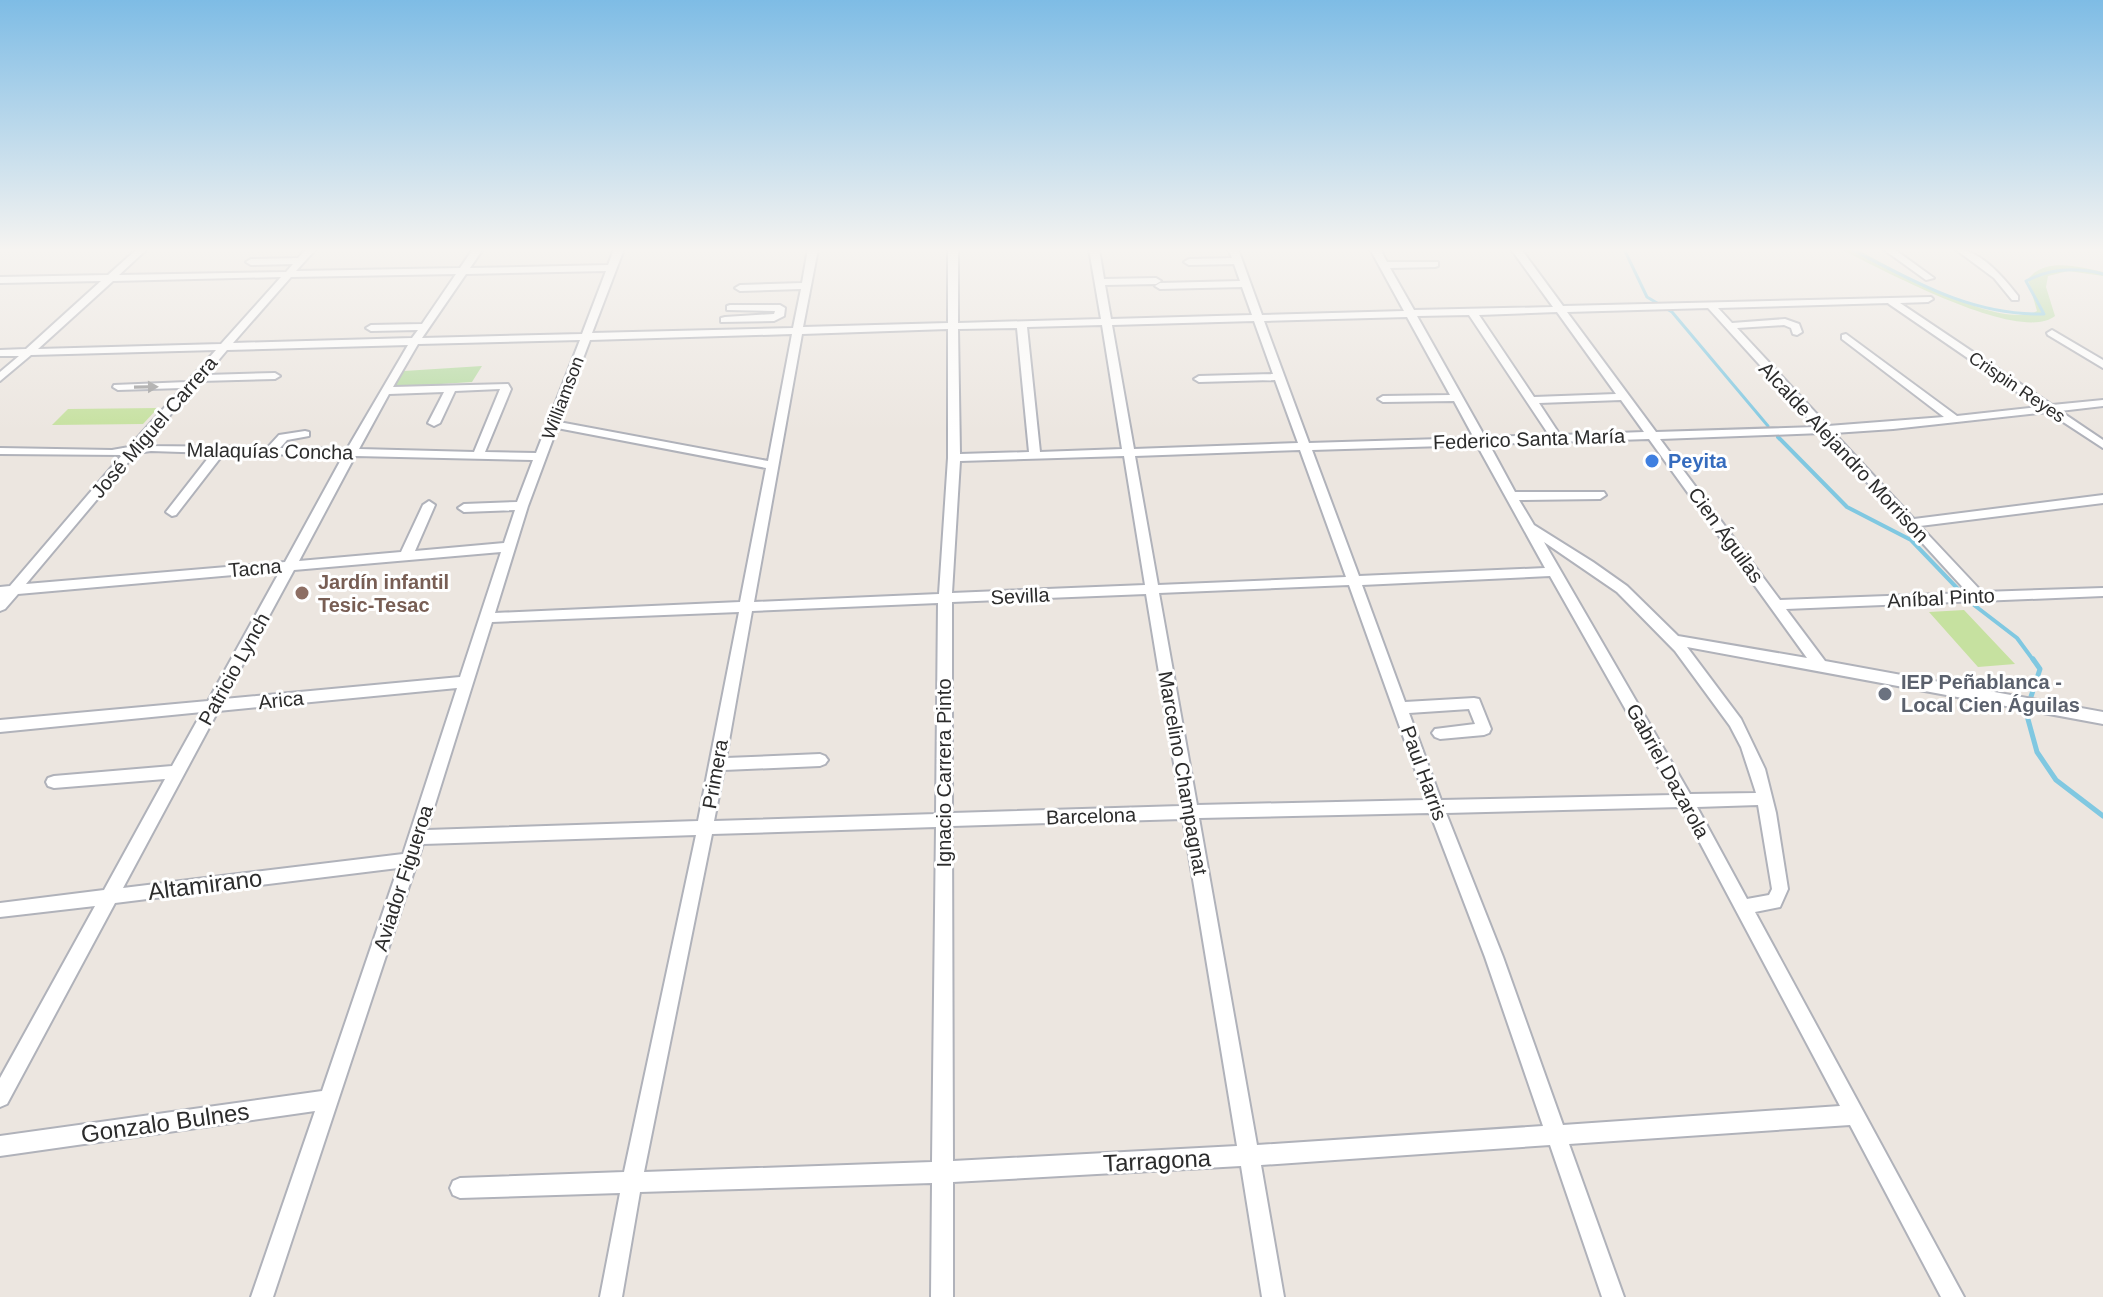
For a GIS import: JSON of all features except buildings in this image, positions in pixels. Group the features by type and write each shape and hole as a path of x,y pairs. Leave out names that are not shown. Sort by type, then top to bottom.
{"street":[{"path":"0,378 75,310"},
{"name":"José Miguel Carrera","path":"0,606 7,590 257,310"},
{"name":"Patricio Lynch","path":"0,1097 386,391 437,310"},
{"name":"Williamson","path":"541,457 597,310"},
{"path":"725,320 774,318 779,316 780,310 790,310"},
{"name":"Primera","path":"611,1297 705,828 801,310"},
{"name":"Ignacio Carrera Pinto","path":"942,1297 945,599 954,458 953,310"},
{"name":"Marcelino Champagnat","path":"1104,310 1273,1297"},
{"name":"Paul Harris","path":"1255,310 1436,807 1494,957 1613,1297"},
{"name":"Gabriel Dazarola","path":"1409,310 1529,528 1686,801 1852,1115 1953,1297"},
{"name":"Cien Águilas","path":"1560,310 1821,667"},
{"path":"0,353 1584,310"},
{"name":"Alcalde Alejandro Morrison","path":"1714,310 1978,596"},
{"name":"Crispin Reyes","path":"1903,310 2103,445"},
{"path":"1472,312 1534,400 1557,439"},
{"path":"1730,326 1764,329 1764,323 1796,326"},
{"path":"1022,326 1035,455"},
{"path":"371,328 425,327"},
{"path":"2052,333 2103,365"},
{"path":"1846,337 1954,419"},
{"path":"189,383 275,376"},
{"path":"1199,379 1280,377"},
{"path":"386,391 504,386 506,389 478,456"},
{"path":"434,423 451,388"},
{"path":"1028,390 1043,389"},
{"path":"1534,400 1625,397"},
{"path":"1383,399 1458,398"},
{"name":"Federico Santa María","path":"954,458 1824,430 2103,403"},
{"path":"554,424 770,465"},
{"path":"271,451 283,437 305,434"},
{"path":"172,512 220,450"},
{"name":"Malaquías Concha","path":"0,451 220,450 541,457"},
{"name":"Aviador Figueroa","path":"262,1297 417,837 522,506 541,457"},
{"path":"1512,496 1600,495"},
{"path":"1910,523 2103,499"},
{"path":"406,556 429,505"},
{"path":"464,508 522,506"},
{"path":"1529,528 1624,591 1672,641 1708,685 1747,743 1757,768 1780,889 1774,902 1742,907"},
{"name":"Tacna","path":"7,590 510,547"},
{"name":"Sevilla","path":"486,618 1554,572"},
{"name":"Aníbal Pinto","path":"1778,605 2103,592"},
{"path":"1672,641 2103,718"},
{"name":"Arica","path":"0,726 467,682"},
{"path":"1400,708 1474,703 1484,729 1440,733"},
{"path":"717,764 820,760"},
{"path":"54,782 177,772"},
{"name":"Barcelona","path":"417,837 1190,812 1764,799"},
{"name":"Altamirano","path":"0,910 409,860"},
{"name":"Gonzalo Bulnes","path":"2,1151 330,1099"},
{"name":"Tarragona","path":"460,1188 943,1172 1248,1156 1852,1115"}],"green space":[{"path":"1974,310 2020,315 2037,310 2053,310 2055,316 2037,322 2012,320"},
{"path":"482,366 472,382 394,387 404,371"},
{"path":"158,408 143,424 52,425 68,409"},
{"path":"1964,610 2015,664 1978,667 1929,612"}],"waterway":[{"path":"1668,310 1768,426"},
{"path":"1995,310 2044,314 2042,310"},
{"path":"1778,437 1847,507 1911,540 1958,589"},
{"path":"1974,605 2017,638 2034,661"},
{"path":"2033,659 2040,669 2026,712 2037,752 2056,780 2103,816"}],"place":[{"name":"Peyita","path":"1652,461"},
{"name":"Jardín infantil Tesic-Tesac","path":"302,593"},
{"name":"IEP Peñablanca - Local Cien Águilas","path":"1885,694"}]}
